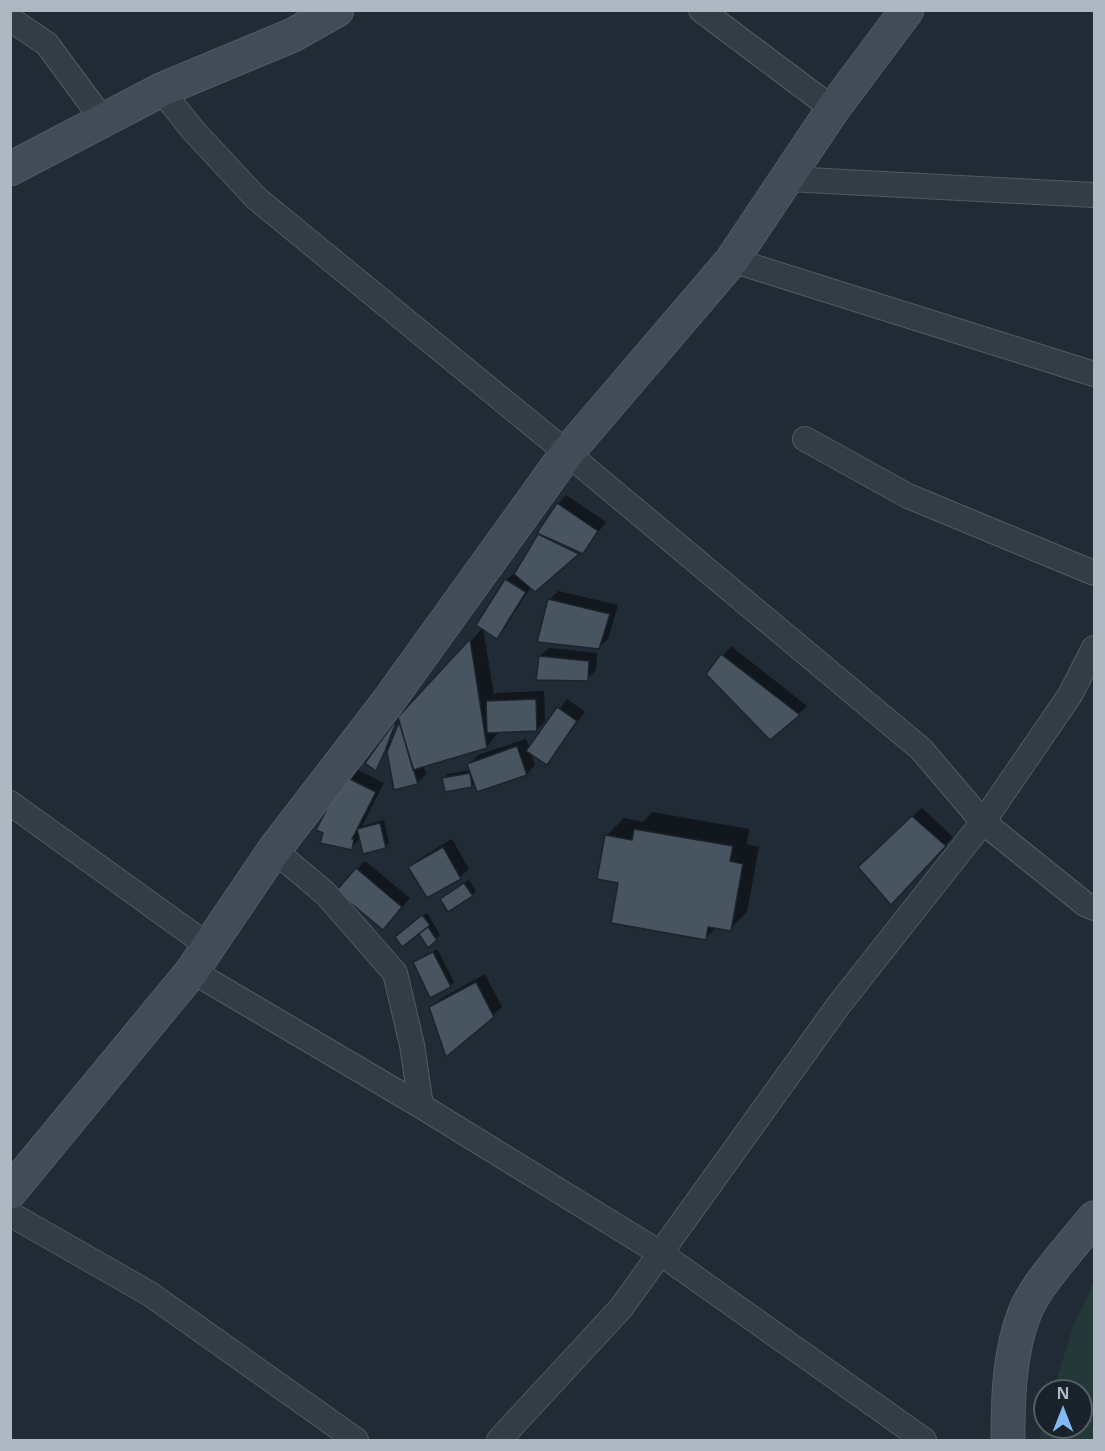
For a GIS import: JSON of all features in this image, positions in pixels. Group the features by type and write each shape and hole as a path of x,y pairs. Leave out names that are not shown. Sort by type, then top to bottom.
{"street":[{"path":"10,169 161,90 293,35 337,10"},
{"path":"701,10 833,109"},
{"path":"13,1182 199,958 274,850 387,703 567,453 732,260 833,109 907,10"},
{"path":"10,19 47,44 103,120"},
{"path":"161,90 192,129 256,198 567,453 921,749 983,822 1085,904 1095,908"},
{"path":"788,179 1095,195"},
{"path":"732,260 1095,374"},
{"path":"805,439 908,496 1095,573"},
{"path":"500,1440 621,1308 838,1006 983,822 1070,695 1095,648"},
{"path":"10,803 199,958 422,1106 660,1253 924,1440"},
{"path":"274,850 326,894 395,974 412,1045 422,1106"},
{"path":"10,1214 150,1294 356,1440"},
{"path":"1008,1440 1008,1383 1025,1311 1057,1263 1095,1218"}],"green space":[{"path":"1094,1281 1094,1440 1039,1440 1093,1439 1093,1379 1057,1379 1073,1327"}],"building":[{"path":"557,503 598,531 583,554 537,533"},
{"path":"538,534 579,554 535,592 514,574"},
{"path":"505,579 526,592 497,639 476,625"},
{"path":"548,599 610,614 599,649 537,642"},
{"path":"470,639 487,748 413,770 398,717"},
{"path":"721,654 800,715 770,740 706,674"},
{"path":"539,656 589,661 588,681 536,680"},
{"path":"536,699 537,731 487,733 486,701"},
{"path":"557,707 577,721 547,765 526,751"},
{"path":"398,717 385,751 376,771 365,763"},
{"path":"399,722 418,784 394,790 387,752"},
{"path":"517,746 527,775 477,792 467,764"},
{"path":"470,773 472,787 445,792 442,778"},
{"path":"344,776 376,792 352,839 354,839 352,850 320,843 323,833 316,830"},
{"path":"912,816 946,846 891,905 858,867"},
{"path":"380,823 386,848 363,854 357,829"},
{"path":"634,829 733,846 730,861 743,864 731,931 708,927 706,940 611,923 618,883 597,879 605,835 632,840"},
{"path":"443,847 461,879 427,898 408,867"},
{"path":"356,868 402,907 383,930 336,891"},
{"path":"464,883 473,896 448,912 440,899"},
{"path":"422,915 430,925 402,947 395,937"},
{"path":"428,927 437,940 428,948 419,934"},
{"path":"433,952 451,987 430,998 413,962"},
{"path":"476,982 494,1017 446,1057 429,1007"}]}
